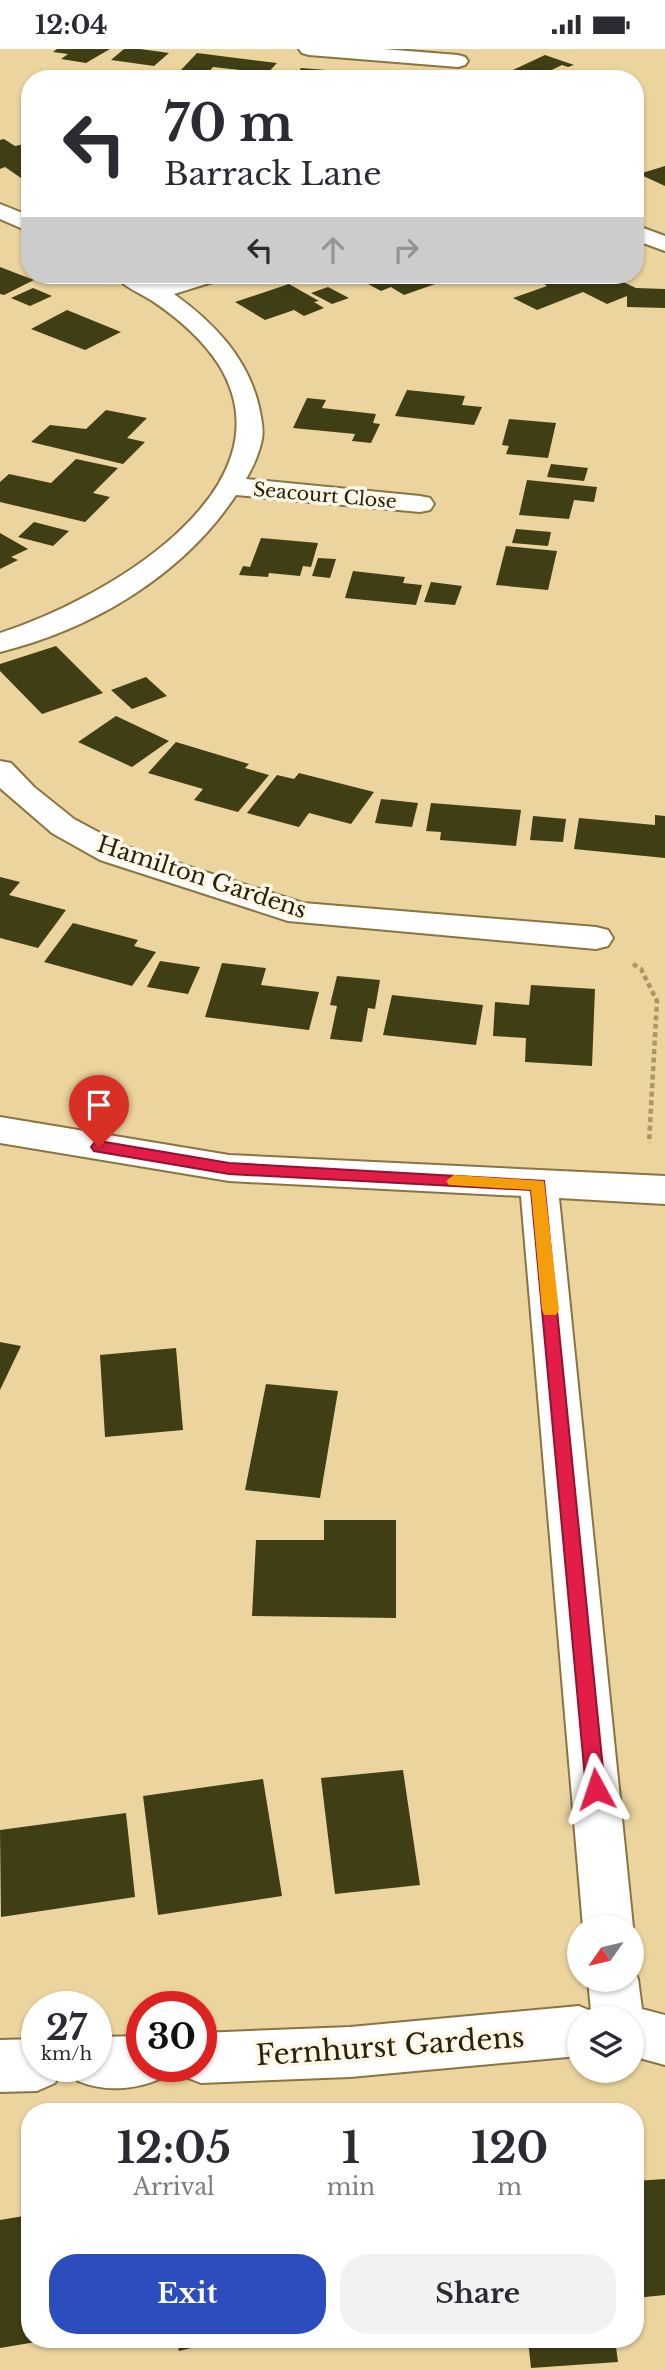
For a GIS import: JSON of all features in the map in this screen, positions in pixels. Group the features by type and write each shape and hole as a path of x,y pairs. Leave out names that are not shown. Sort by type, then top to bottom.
{"street":[{"path":"309,49 458,61"},
{"path":"0,211 21,221"},
{"path":"644,236 665,244"},
{"path":"0,643 65,618 127,587 188,538 231,487 250,438 245,394 224,352 194,321 142,284"},
{"path":"156,292 182,284"},
{"name":"Seacourt Close","path":"231,487 419,504"},
{"name":"Hamilton Gardens","path":"0,770 23,794 63,827 112,853 300,913 596,938"},
{"path":"0,1130 229,1168 656,1190"},
{"path":"538,1185 607,1915"},
{"name":"Fernhurst Gardens","path":"217,2057 350,2052 567,2032"},
{"path":"644,2034 665,2040"},
{"path":"0,2066 21,2065"}],"path":[{"path":"596,938 641,969 657,1001 656,1190"}],"building":[{"path":"57,49 110,49 86,63 61,59 68,54 53,52"},
{"path":"124,49 169,53 154,66 111,60"},
{"path":"197,53 277,63 270,70 213,67 210,70 181,70"},
{"path":"545,55 574,65 562,65 552,70 513,70"},
{"path":"4,139 15,146 21,145 21,178 5,167 0,169 0,140"},
{"path":"665,166 665,186 644,176 644,172"},
{"path":"0,267 21,275 21,284 26,284 4,295 0,294"},
{"path":"289,284 319,301 314,302 324,308 304,316 294,310 265,320 235,302"},
{"path":"368,284 435,284 404,295 391,287 381,291"},
{"path":"544,284 628,284 636,288 665,289 665,308 627,307 627,296 607,304 583,292 537,310 513,298 547,286"},
{"path":"328,287 349,298 332,304 311,293"},
{"path":"33,288 52,296 30,306 11,298"},
{"path":"67,310 121,332 85,350 31,329"},
{"path":"407,390 465,396 462,405 482,407 474,425 395,416"},
{"path":"307,398 326,400 322,408 376,414 373,423 380,424 371,443 352,441 355,434 293,428"},
{"path":"106,410 147,418 127,438 145,442 123,464 31,442 50,425 86,429"},
{"path":"509,419 556,423 548,458 506,454 509,446 502,445"},
{"path":"76,459 118,468 93,493 110,497 85,522 0,502 0,482 9,474 51,483"},
{"path":"551,464 588,468 584,481 547,477"},
{"path":"527,480 597,487 594,502 574,500 569,519 519,515"},
{"path":"34,522 69,531 53,546 18,537"},
{"path":"516,529 551,532 548,546 512,543"},
{"path":"0,533 28,549 11,557 18,560 0,569"},
{"path":"261,538 318,543 311,567 303,566 300,576 269,573 268,577 239,575 243,566 250,567"},
{"path":"506,546 557,551 548,590 496,585"},
{"path":"318,558 336,559 330,578 312,576"},
{"path":"353,571 405,577 403,583 422,585 416,605 345,598"},
{"path":"431,582 462,586 455,605 424,602"},
{"path":"56,646 103,693 42,714 0,671 0,664"},
{"path":"146,677 167,696 132,709 111,690"},
{"path":"116,716 169,741 132,767 78,742"},
{"path":"176,742 249,764 245,768 269,775 238,812 194,800 203,789 148,773"},
{"path":"299,773 374,792 351,824 309,813 299,827 247,813 277,775 294,779"},
{"path":"381,799 418,803 412,827 375,823"},
{"path":"431,803 521,810 516,846 440,840 441,832 426,831"},
{"path":"655,815 665,816 665,858 574,849 579,818 655,825"},
{"path":"533,816 566,819 563,842 530,840"},
{"path":"0,877 20,882 9,895 66,910 38,948 0,938"},
{"path":"73,923 138,940 134,946 156,952 132,986 44,962"},
{"path":"160,961 200,967 188,994 147,987"},
{"path":"222,963 266,968 261,985 319,992 309,1030 205,1017"},
{"path":"337,976 380,980 375,1009 368,1008 362,1042 330,1039 337,1006 330,1005"},
{"path":"531,985 595,989 592,1066 525,1062 526,1038 493,1036 495,1002 529,1005"},
{"path":"392,995 483,1005 476,1045 383,1035"},
{"path":"0,1342 21,1346 0,1390"},
{"path":"176,1348 183,1430 105,1437 100,1355"},
{"path":"266,1384 338,1391 320,1498 245,1490"},
{"path":"324,1520 396,1520 396,1618 252,1616 256,1540 324,1540"},
{"path":"403,1770 420,1885 335,1894 321,1778"},
{"path":"263,1779 282,1896 158,1915 143,1796"},
{"path":"126,1813 135,1897 1,1917 0,1830"},
{"path":"665,2179 665,2295 644,2297 644,2180"},
{"path":"21,2216 21,2344 0,2348 0,2220"},
{"path":"529,2348 616,2348 618,2362 531,2368"}],"slow traffic":[{"path":"454,1181 538,1185 550,1310"}],"route":[{"path":"99,1147 229,1168 538,1185 596,1789"}]}
